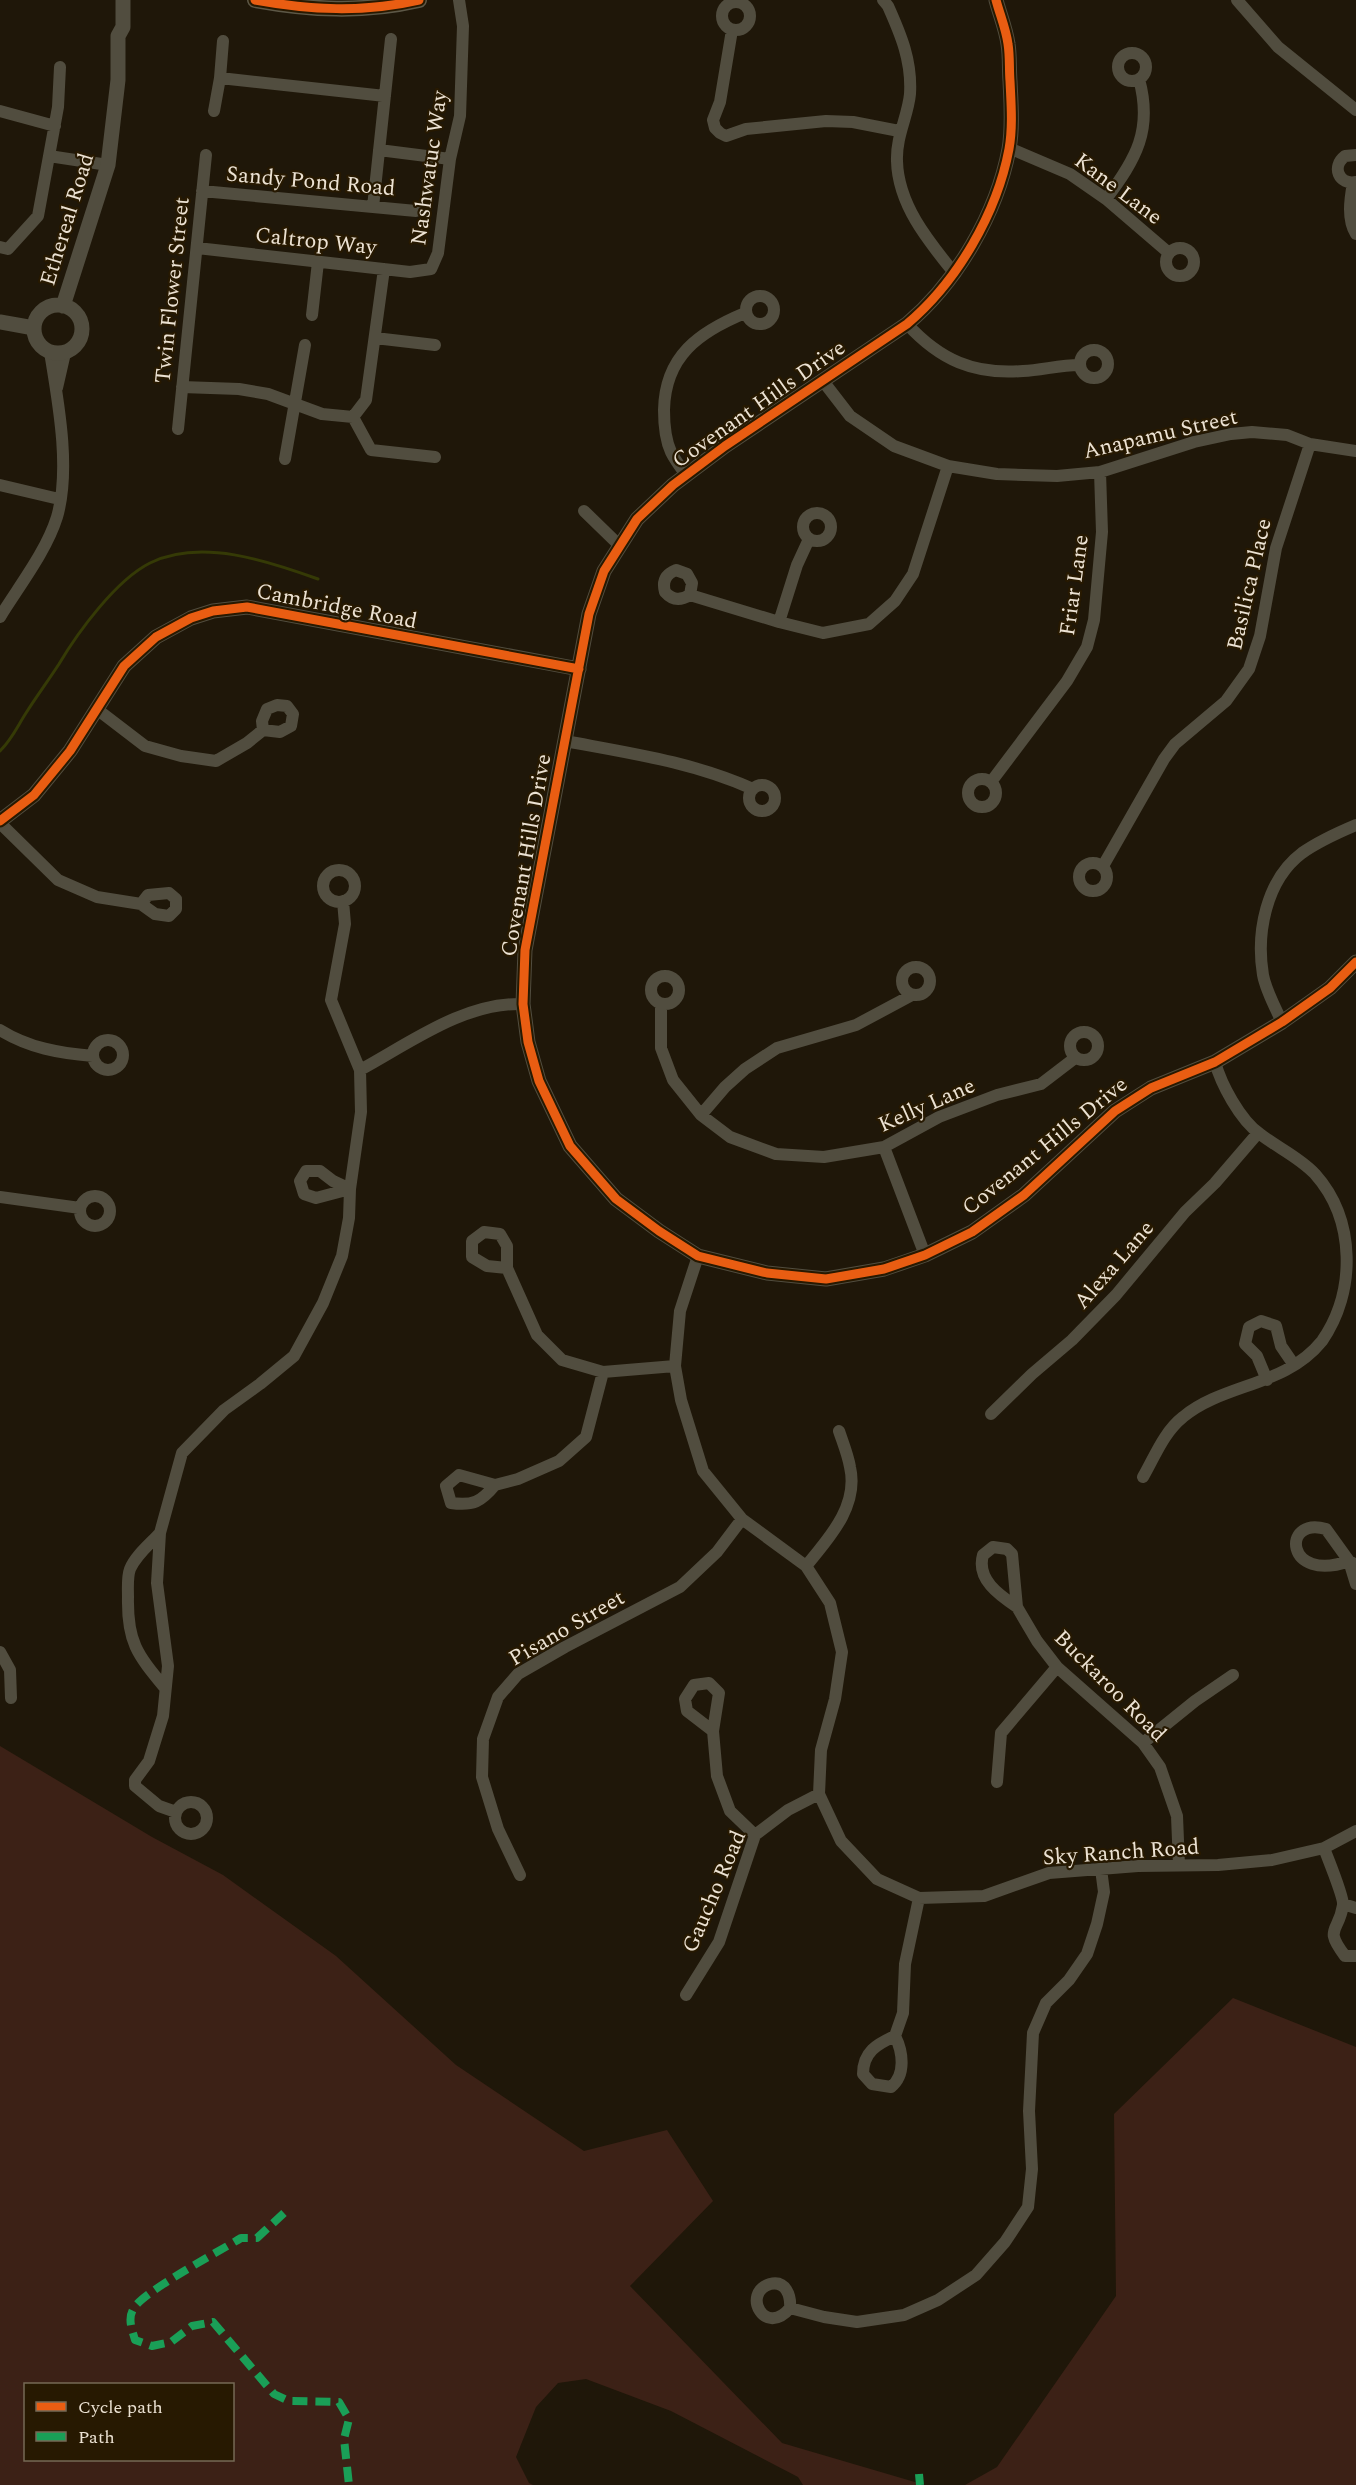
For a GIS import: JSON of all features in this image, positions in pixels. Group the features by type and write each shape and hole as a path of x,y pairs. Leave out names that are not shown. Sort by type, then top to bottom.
{"main road":[{"path":"255,0 304,8 351,10 388,7 419,0"}],"street":[{"name":"Ethereal Road","path":"63,306 108,165 117,80 118,36 115,28 113,0"},
{"name":"Ethereal Road","path":"118,36 123,27 123,0"},
{"name":"Nashwatuc Way","path":"431,268 438,252 450,159 460,116 463,26 459,0"},
{"path":"883,0 888,6 906,48 910,95 900,130 897,162 906,202 930,243 955,274"},
{"name":"Covenant Hills Drive","path":"996,0 1008,45 1011,116 1009,148 1000,182 979,233 955,274 921,313 907,324 724,446 686,475 637,519 604,572 589,615 525,950 523,1004 528,1042 539,1080 570,1146 616,1199 659,1231 699,1256 767,1273 826,1279 884,1269 925,1255 972,1232 1024,1195 1115,1111 1152,1088 1215,1062 1282,1022 1330,988 1356,962"},
{"path":"1238,0 1278,46 1356,110"},
{"path":"732,30 720,102 713,120 715,128 720,133 726,136 746,129 826,121 853,122 900,130"},
{"path":"373,207 391,39"},
{"path":"214,111 223,41"},
{"path":"4,248 38,216 58,107 60,67"},
{"path":"220,78 385,96"},
{"path":"1106,199 1128,170 1143,136 1145,100 1139,80"},
{"path":"0,111 55,126"},
{"name":"Kane Lane","path":"1009,148 1070,174 1106,199 1169,253"},
{"path":"379,150 450,159"},
{"name":"Twin Flower Street","path":"178,429 206,155"},
{"path":"1356,155 1345,156 1337,165 1338,176 1342,180 1354,183 1350,202 1353,230 1356,234"},
{"path":"49,156 108,165"},
{"name":"Sandy Pond Road","path":"202,191 416,211"},
{"name":"Caltrop Way","path":"197,248 410,272 431,268"},
{"path":"312,315 318,262"},
{"path":"353,417 366,400 384,269"},
{"path":"63,306 76,313 82,326 80,340 76,346 57,352 38,342 34,328 43,310 63,306"},
{"path":"686,475 671,453 665,431 665,392 669,376 688,347 712,329 745,313"},
{"path":"0,322 34,328"},
{"path":"907,324 924,342 941,355 965,366 996,372 1079,365"},
{"path":"375,338 435,345"},
{"path":"285,459 305,345"},
{"path":"0,617 45,543 57,516 63,470 56,389 57,352"},
{"name":"Anapamu Street","path":"823,381 850,416 894,446 948,465 997,474 1056,476 1100,472 1194,442 1231,434 1287,435 1310,444 1356,451"},
{"path":"182,387 239,389 268,394 295,402 322,414 353,417"},
{"path":"353,417 371,450 435,457"},
{"name":"Basilica Place","path":"1103,866 1164,759 1175,744 1226,701 1250,669 1260,636 1276,548 1310,444"},
{"path":"690,595 823,633 869,624 894,601 913,574 948,465"},
{"name":"Friar Lane","path":"991,782 1067,681 1087,647 1094,620 1102,532 1100,472"},
{"path":"0,485 59,499"},
{"path":"584,511 620,546"},
{"path":"778,622 797,565 809,539"},
{"name":"Cambridge Road","path":"0,822 34,795 70,751 124,666 156,636 191,618 213,611 247,607 579,669"},
{"path":"98,710 145,746 181,756 216,761 247,743 263,730"},
{"path":"565,741 687,764 753,789"},
{"path":"0,822 58,880 97,897 141,904"},
{"path":"1282,1022 1264,978 1261,959 1261,930 1268,904 1275,886 1300,854 1356,825"},
{"path":"176,1812 159,1806 136,1788 135,1780 149,1761 159,1727 168,1666 157,1583 160,1533 182,1453 224,1410 261,1384 294,1356 317,1314 342,1256 349,1218 350,1189 361,1112 360,1070 331,1000 345,924 343,901"},
{"path":"701,1115 745,1069 777,1048 856,1025 912,995"},
{"path":"360,1070 459,1016 484,1007 505,1003 523,1004"},
{"name":"Kelly Lane","path":"661,1004 661,1048 673,1080 701,1115 730,1137 776,1154 824,1157 884,1147 939,1117 997,1095 1041,1084 1075,1058"},
{"path":"0,1030 17,1040 54,1052 93,1056"},
{"path":"1143,1477 1165,1437 1186,1415 1199,1406 1267,1380 1309,1354 1328,1333 1341,1308 1353,1275 1346,1230 1336,1202 1306,1166 1258,1133 1229,1096 1215,1062"},
{"name":"Alexa Lane","path":"991,1414 1032,1374 1072,1341 1116,1296 1185,1212 1215,1184 1258,1133"},
{"path":"884,1147 925,1255"},
{"path":"0,1197 80,1208"},
{"name":"Sky Ranch Road","path":"699,1256 680,1311 675,1366 681,1400 703,1471 742,1519 806,1566 830,1603 842,1652 835,1699 821,1750 819,1794 841,1841 877,1879 919,1898 984,1896 1049,1873 1272,1860 1324,1848 1356,1831"},
{"path":"507,1268 537,1335 562,1360 603,1372 675,1366"},
{"path":"1267,1380 1257,1356 1245,1344 1249,1327 1261,1321 1276,1326 1281,1346 1294,1365"},
{"path":"495,1485 519,1479 559,1461 586,1437 603,1372"},
{"path":"806,1566 837,1528 850,1497 851,1469 839,1431"},
{"name":"Pisano Street","path":"520,1875 498,1829 482,1777 483,1739 498,1697 518,1674 680,1587 717,1552 742,1519"},
{"path":"160,1533 138,1557 130,1570 128,1616 132,1642 147,1666 165,1688"},
{"name":"Buckaroo Road","path":"1017,1607 1014,1559 1007,1549 993,1547 983,1555 981,1567 996,1592 1017,1607 1037,1641 1057,1667 1143,1743 1160,1767 1172,1796 1177,1816 1179,1866"},
{"path":"1352,1563 1356,1584"},
{"path":"0,1652 10,1670 11,1698"},
{"path":"997,1782 1001,1733 1057,1667"},
{"path":"1143,1743 1195,1701 1233,1675"},
{"path":"713,1731 717,1776 730,1811 755,1835"},
{"name":"Gaucho Road","path":"686,1995 719,1942 755,1835 788,1810 819,1794"},
{"path":"1324,1848 1343,1904 1335,1927 1334,1941 1346,1956 1356,1956"},
{"path":"790,2308 824,2317 857,2322 904,2315 938,2300 976,2275 1005,2242 1028,2207 1032,2169 1029,2111 1033,2033 1046,2003 1069,1980 1087,1954 1104,1892 1101,1869"},
{"path":"895,2036 903,2013 906,1964 919,1898"},
{"path":"1343,1904 1356,1908"}],"shaded area":[{"path":"0,1746 152,1837 223,1875 336,1956 456,2065 584,2151 667,2130 713,2201 630,2286 782,2443 925,2485 803,2485 798,2477 671,2411 586,2379 558,2383 536,2407 516,2457 529,2483 533,2485 0,2485"},
{"path":"1233,1998 1356,2047 1356,2485 965,2485 997,2467 1116,2296 1114,2114"}],"waterway":[{"path":"0,751 87,622 124,581 150,563 191,552 212,552 256,559 318,579"}],"marked path":[{"path":"284,2213 257,2238 241,2238 152,2292 134,2308 130,2320 135,2340 152,2346 171,2342 192,2326 213,2322 274,2394 289,2401 339,2402 349,2419 344,2439 349,2485"},
{"path":"919,2474 920,2485"}],"cycle path":[{"path":"255,0 337,9 377,7 419,0"},
{"path":"996,0 1009,49 1011,115 1009,149 1003,173 985,221 958,267 942,288 907,324 725,446 673,485 637,519 604,571 589,614 525,950 523,1004 528,1042 539,1081 570,1146 616,1199 659,1231 698,1256 767,1273 826,1279 884,1269 925,1255 972,1232 1024,1195 1115,1111 1151,1088 1215,1062 1282,1022 1330,988 1356,962"},
{"path":"0,821 34,795 70,751 124,666 156,637 191,618 213,611 247,607 579,669"}]}
